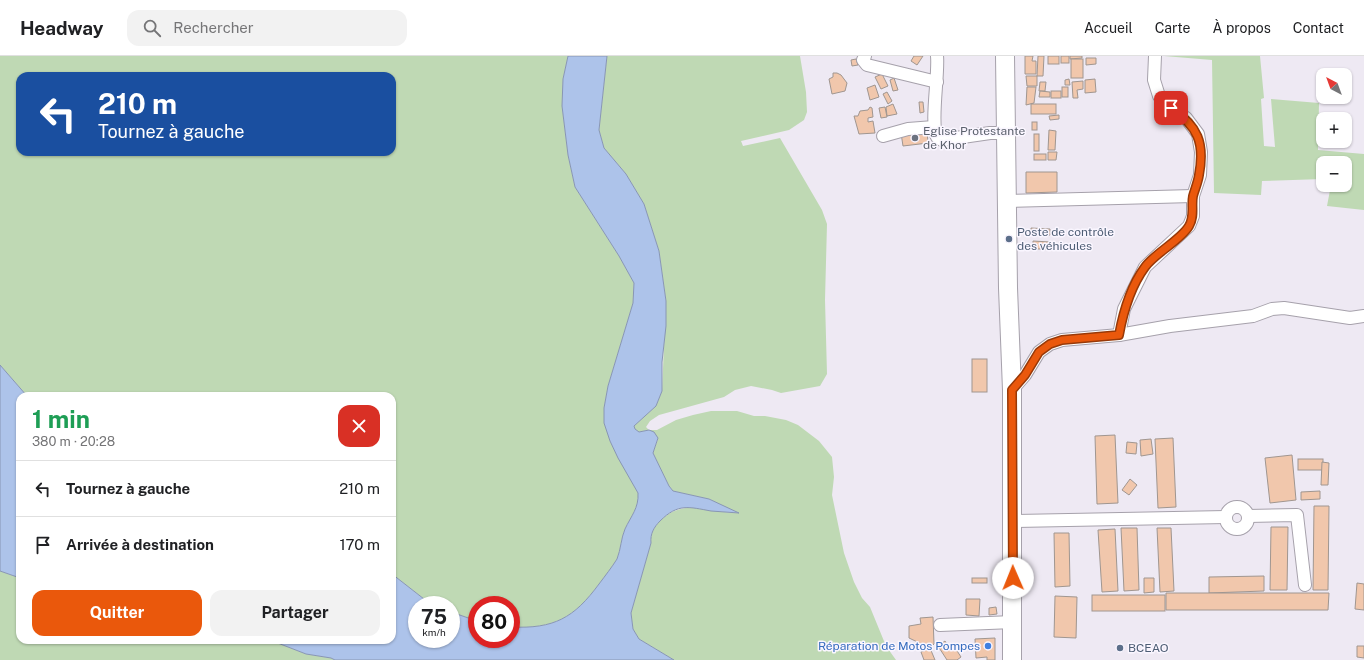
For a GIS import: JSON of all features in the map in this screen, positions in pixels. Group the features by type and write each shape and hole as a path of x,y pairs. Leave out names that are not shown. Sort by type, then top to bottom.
{"highway":[{"path":"1005,56 1012,390 1012,660"}],"street":[{"path":"865,56 864,60 867,65 937,82"},
{"path":"937,56 934,127 937,137 942,140 990,133 1006,133"},
{"path":"1119,335 1124,309 1145,267 1189,226 1193,216 1193,196 1200,175 1201,152 1198,134 1186,118 1171,108 1159,96 1154,80 1155,56"},
{"path":"883,136 908,129 934,127"},
{"path":"1007,201 1193,196"},
{"path":"1012,390 1025,375 1039,352 1050,344 1062,340 1119,335 1170,326 1253,316 1278,309 1350,318 1364,316"},
{"path":"1012,521 1226,517 1228,511 1236,507 1245,510 1248,516 1297,514 1305,584"},
{"path":"940,625 1013,622"}],"green space":[{"path":"0,56 568,56 563,79 562,106 568,155 575,187 619,256 634,283 633,303 608,386 604,408 610,441 638,493 637,503 624,532 617,559 590,596 572,613 551,623 539,626 520,627 520,596 468,596 468,618 460,615 460,596 420,596 396,577 396,392 24,392 0,365"},
{"path":"607,56 800,56 806,92 807,112 804,120 789,130 741,141 743,146 780,138 822,210 827,224 825,300 827,374 820,386 781,393 751,386 735,390 724,397 659,415 650,421 646,427 649,430 639,432 635,430 634,426 656,406 662,391 666,301 659,251 644,204 626,174 604,148 599,130"},
{"path":"1164,56 1260,56 1264,98 1261,99 1264,146 1275,147 1271,99 1319,104 1319,112 1316,112 1316,148 1318,148 1318,150 1364,154 1364,210 1327,206 1330,192 1352,192 1352,156 1316,156 1316,179 1262,181 1261,195 1214,193 1212,60"},
{"path":"711,411 737,411 754,416 765,416 786,420 798,425 819,441 832,457 834,477 832,495 844,553 854,582 862,598 870,607 886,646 896,660 674,660 639,639 633,629 631,613 651,543 652,534 656,526 669,514 688,508 737,513 709,499 673,491 669,486 653,453 658,439 649,430 657,430 676,420"},
{"path":"0,571 16,577 16,644 280,644 306,654 335,660 0,660"}],"water":[{"path":"568,56 607,56 599,130 604,148 626,174 644,204 659,251 666,301 666,326 662,362 662,391 656,406 634,426 639,432 649,430 654,432 658,438 653,453 669,486 673,491 709,499 739,513 711,511 696,508 678,509 666,515 654,528 631,613 633,629 639,639 674,660 335,660 306,654 280,644 396,644 396,577 420,596 408,596 408,648 460,648 460,615 468,618 468,648 520,648 520,627 539,626 551,623 572,613 590,596 617,559 625,529 636,508 638,493 610,441 604,423 604,408 608,386 633,303 634,283 619,256 575,187 568,155 562,106 563,79"},
{"path":"0,365 24,392 16,392 16,577 0,571"}],"building":[{"path":"914,56 923,56 917,65 911,61"},
{"path":"1025,56 1033,56 1032,61 1036,61 1036,74 1025,74"},
{"path":"1038,56 1044,56 1043,76 1037,76"},
{"path":"1048,56 1059,56 1059,64 1048,64"},
{"path":"1061,56 1069,56 1069,63 1061,63"},
{"path":"1070,56 1082,56 1082,58 1070,59"},
{"path":"1086,58 1096,58 1096,64 1086,65"},
{"path":"856,59 858,65 852,66 851,60"},
{"path":"1071,59 1083,59 1083,78 1071,78"},
{"path":"833,73 841,75 847,83 845,91 832,94 829,79 833,77"},
{"path":"882,74 888,86 881,89 875,77"},
{"path":"1026,76 1037,76 1037,86 1027,86"},
{"path":"894,78 898,90 893,91 890,80"},
{"path":"1069,79 1070,85 1065,85 1065,80"},
{"path":"1095,79 1096,92 1085,93 1085,80"},
{"path":"1083,81 1083,89 1077,90 1078,98 1073,98 1072,82"},
{"path":"1040,82 1046,82 1045,91 1039,91"},
{"path":"875,85 879,97 870,100 867,88"},
{"path":"1027,87 1036,87 1034,103 1026,105"},
{"path":"1062,87 1068,87 1068,97 1062,97"},
{"path":"1040,91 1050,92 1050,97 1039,97"},
{"path":"1051,91 1061,91 1061,98 1051,98"},
{"path":"887,92 892,101 888,104 883,94"},
{"path":"919,102 923,102 924,112 920,113"},
{"path":"893,104 897,114 887,116 886,107"},
{"path":"1031,104 1056,104 1056,114 1031,114"},
{"path":"870,107 872,108 873,117 868,118 868,122 873,121 875,133 859,134 854,116 858,116 860,111 868,110"},
{"path":"885,107 887,117 881,118 879,108"},
{"path":"1059,115 1059,119 1050,120 1049,116"},
{"path":"1032,122 1037,122 1037,130 1032,130"},
{"name":"Eglise Protestante de Khor","path":"927,130 928,143 903,146 901,133"},
{"path":"1049,130 1056,131 1055,150 1048,150"},
{"path":"1034,134 1039,134 1039,151 1034,151"},
{"path":"1048,152 1057,152 1056,160 1048,160"},
{"path":"1034,154 1046,154 1046,160 1034,160"},
{"path":"1026,172 1057,172 1057,192 1026,193"},
{"path":"1031,228 1050,229 1050,235 1031,235"},
{"path":"1033,241 1050,242 1050,249 1033,249"},
{"path":"972,359 987,359 987,392 972,392"},
{"path":"1115,435 1118,503 1097,504 1095,436"},
{"path":"1173,438 1176,507 1158,508 1155,439"},
{"path":"1151,439 1153,454 1141,456 1140,440"},
{"path":"1127,442 1137,443 1136,454 1126,453"},
{"path":"1292,455 1296,500 1270,503 1265,458"},
{"path":"1298,459 1323,459 1323,470 1298,470"},
{"path":"1322,462 1329,463 1328,485 1321,485"},
{"path":"1130,479 1137,485 1129,495 1122,490"},
{"path":"1320,491 1320,499 1301,500 1301,492"},
{"path":"1314,506 1329,506 1328,590 1313,590"},
{"path":"1271,527 1288,527 1287,590 1270,590"},
{"path":"1121,528 1137,528 1139,590 1124,591"},
{"path":"1157,528 1171,528 1174,591 1160,592"},
{"path":"1115,529 1118,591 1102,592 1098,530"},
{"path":"1054,533 1069,533 1070,586 1055,587"},
{"path":"1264,576 1264,591 1209,593 1209,577"},
{"path":"972,578 987,578 987,583 972,583"},
{"path":"1144,578 1154,578 1154,592 1144,593"},
{"path":"1357,583 1364,584 1364,610 1355,609"},
{"path":"1166,593 1329,593 1328,610 1166,610"},
{"path":"1092,595 1165,595 1165,611 1092,611"},
{"path":"1055,596 1077,597 1076,638 1054,637"},
{"path":"966,599 980,599 979,616 966,615"},
{"path":"996,607 997,614 989,615 989,608"},
{"path":"933,617 934,644 930,648 909,638 909,626 921,624 920,618"},
{"path":"995,638 995,660 987,660 987,657 976,658 975,639"},
{"path":"945,641 948,646 952,643 961,657 957,660 947,660 938,646"},
{"path":"1357,646 1364,646 1364,658 1357,657"},
{"path":"930,648 935,660 924,660 921,652"}],"place":[{"name":"Eglise Protestante de Khor","path":"915,138"},
{"name":"Poste de contrôle des véhicules","path":"1009,239"},
{"name":"Réparation de Motos Pompes","path":"988,646"},
{"name":"BCEAO","path":"1120,648"}],"route":[{"path":"1013,578 1012,390 1025,375 1039,352 1050,344 1062,340 1119,335 1124,309 1145,267 1189,226 1193,216 1193,196 1200,175 1201,152 1198,134 1186,118 1171,108"}]}
